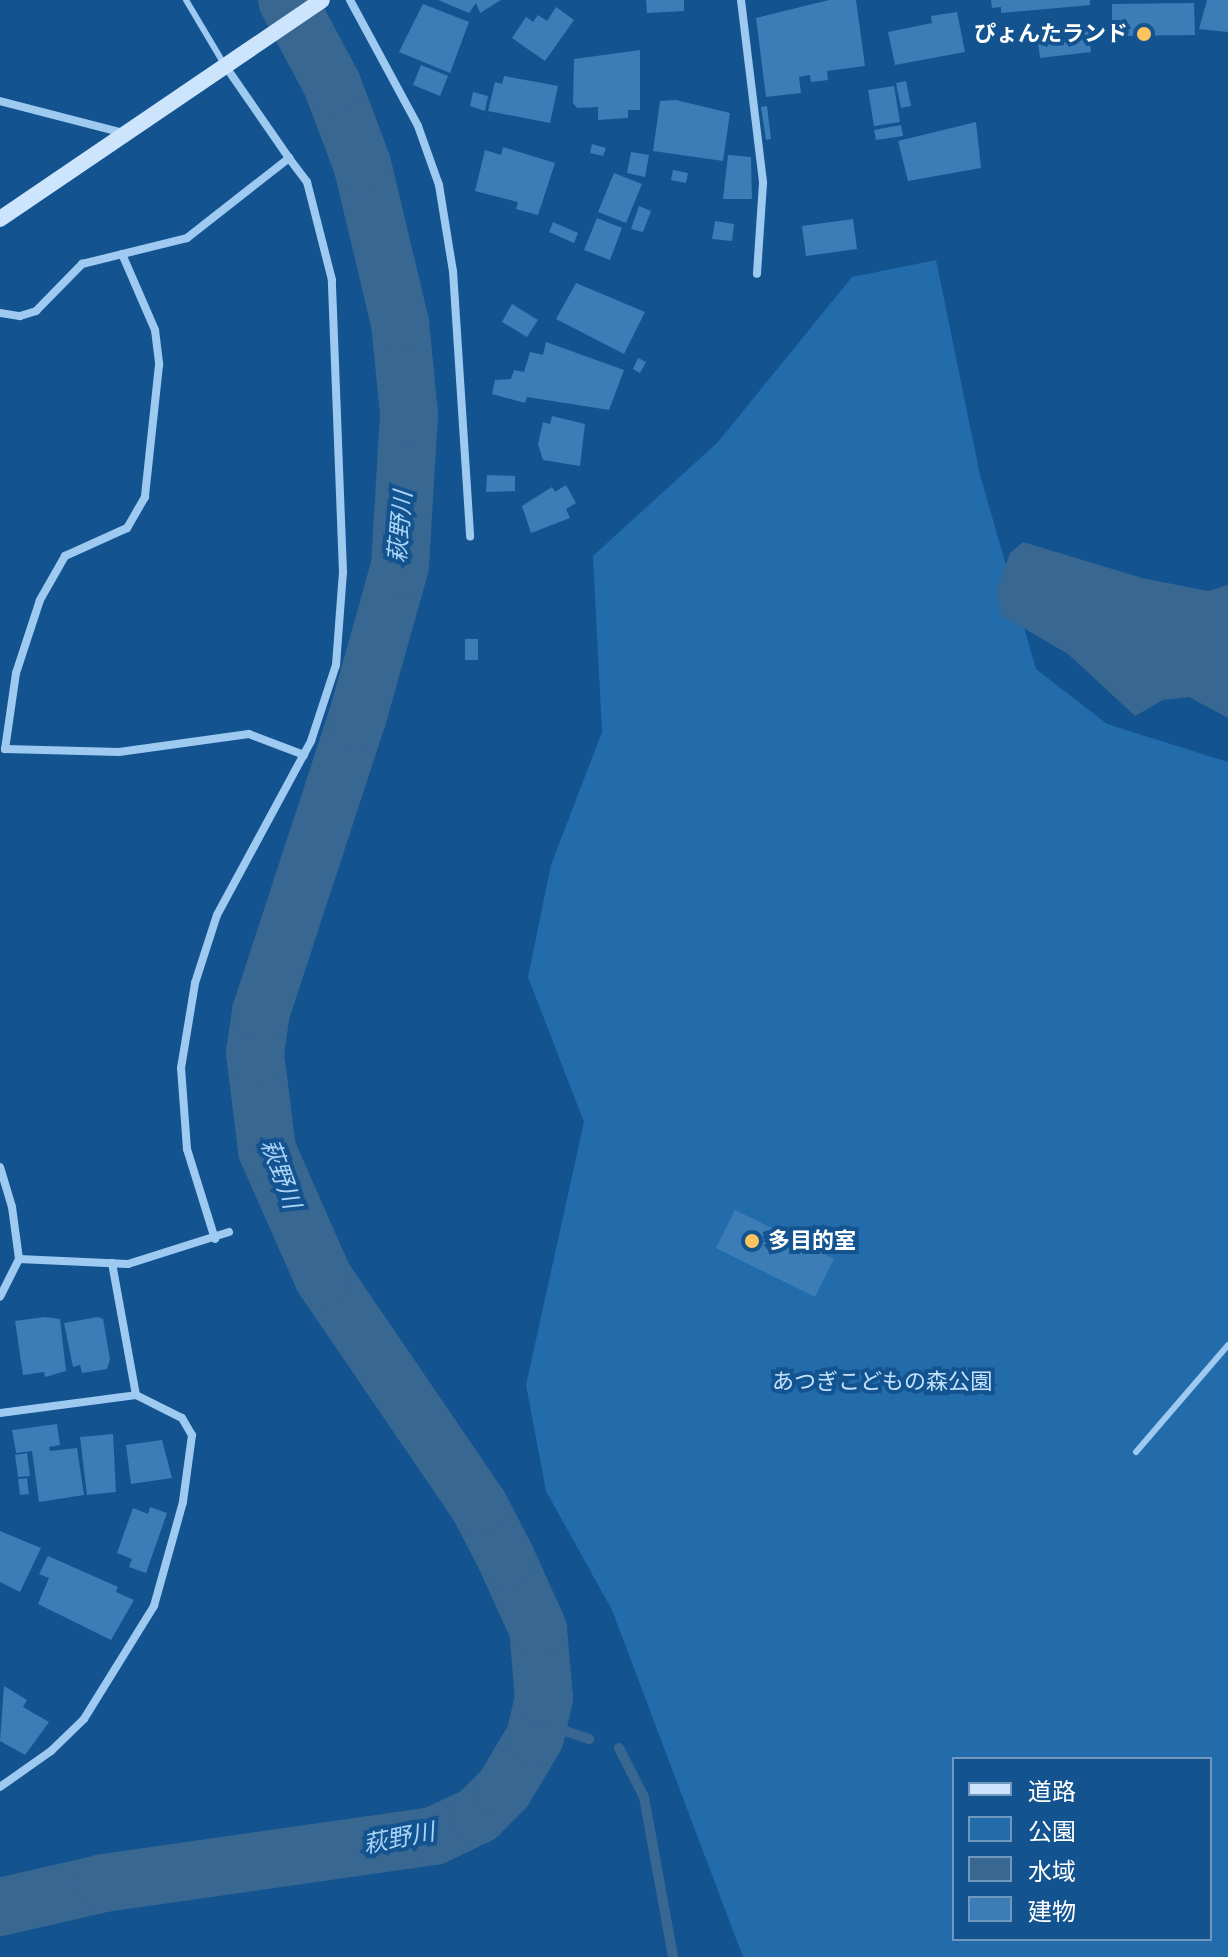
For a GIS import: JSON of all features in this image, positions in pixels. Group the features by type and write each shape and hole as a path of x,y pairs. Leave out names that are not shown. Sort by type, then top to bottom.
{"street":[{"path":"0,219 322,0"},
{"path":"350,0 418,126 439,185 453,271 470,536"},
{"path":"741,0 763,183 757,274"},
{"path":"215,1239 187,1149 181,1068 195,983 217,915 304,755 336,665 343,572 339,373 332,280 317,214 307,182 224,64"},
{"path":"0,101 125,134"},
{"path":"0,313 20,316 36,311 82,264 187,238 289,158"},
{"path":"122,254 155,330 159,365 145,497 127,528 65,556 40,600 16,673 5,749 119,752 249,734 304,755"},
{"path":"0,1167 12,1207 19,1259 0,1297"},
{"path":"19,1259 128,1264 215,1239 229,1232"},
{"path":"112,1263 136,1395"},
{"path":"0,1413 136,1395 182,1418 192,1435 183,1502 154,1606 84,1719 51,1751 0,1787"}],"lane":[{"path":"186,0 224,64"},
{"path":"1136,1452 1228,1345"}],"green space":[{"name":"あつぎこどもの森公園","path":"936,260 980,475 1036,669 1107,724 1228,762 1228,1957 743,1957 612,1610 546,1491 526,1385 584,1122 528,977 551,865 602,732 593,556 718,442 852,277"}],"water":[{"path":"1023,542 1142,578 1208,591 1228,585 1228,718 1189,697 1163,700 1135,716 1068,654 1001,615 997,590 1010,553"}],"building":[{"path":"438,0 501,0 480,13 476,3 469,13"},
{"path":"646,0 684,0 684,11 647,13"},
{"path":"829,0 856,0 865,66 827,71 828,80 811,82 810,75 799,77 801,93 766,97 756,18"},
{"path":"991,0 1090,0 1090,5 1001,13 1001,7 992,8"},
{"path":"1207,0 1228,0 1228,32 1199,29"},
{"path":"1194,3 1195,35 1112,36 1112,4"},
{"path":"423,4 469,22 450,73 399,52"},
{"path":"556,7 574,20 545,61 512,38 526,17 533,22 538,15 547,21"},
{"path":"957,12 965,52 895,65 888,32 932,23 931,16"},
{"path":"1088,29 1091,52 1040,58 1037,35"},
{"path":"640,50 640,110 628,110 628,118 598,120 598,107 577,108 573,103 574,59"},
{"path":"421,65 448,76 440,96 413,85"},
{"path":"504,76 558,86 550,123 488,111 495,82 502,84"},
{"path":"906,81 911,106 901,108 896,83"},
{"path":"894,86 900,122 874,126 868,90"},
{"path":"473,92 488,96 485,111 470,106"},
{"path":"676,100 730,113 723,161 653,151 660,101"},
{"path":"767,106 771,139 766,140 761,107"},
{"path":"976,122 981,168 908,181 898,141"},
{"path":"901,125 903,136 876,140 874,130"},
{"path":"592,144 606,148 603,156 590,153"},
{"path":"503,147 555,163 538,215 516,209 518,202 475,191 485,150 501,155"},
{"path":"631,152 649,155 645,177 627,173"},
{"path":"728,155 751,157 752,199 723,199"},
{"path":"673,170 688,173 686,183 671,180"},
{"path":"614,173 642,184 626,223 598,212"},
{"path":"639,206 651,211 643,232 631,229"},
{"path":"597,218 622,228 610,260 584,250"},
{"path":"853,219 857,249 806,256 802,226"},
{"path":"715,221 734,224 732,241 712,239"},
{"path":"553,222 578,233 574,243 549,232"},
{"path":"576,283 645,312 624,354 556,319"},
{"path":"512,304 538,320 527,337 502,322"},
{"path":"546,342 624,370 609,410 527,397 525,403 492,394 495,380 511,379 514,370 524,372 530,352 543,355"},
{"path":"638,358 646,362 640,373 633,369"},
{"path":"552,416 585,424 580,466 543,460 538,444 543,422 550,424"},
{"path":"487,475 515,476 515,491 486,492"},
{"path":"566,485 576,503 566,509 570,518 531,533 522,506 552,487 555,492"},
{"path":"465,639 478,639 478,660 465,660"},
{"path":"735,1210 834,1259 815,1297 716,1248"},
{"path":"45,1317 60,1319 66,1371 45,1377 44,1372 23,1375 15,1321"},
{"path":"98,1317 103,1319 110,1359 107,1369 82,1373 80,1365 73,1367 64,1323"},
{"path":"57,1424 60,1445 49,1447 50,1451 77,1448 84,1495 39,1502 32,1451 16,1453 12,1430"},
{"path":"113,1434 116,1492 87,1495 80,1437"},
{"path":"162,1440 172,1478 131,1484 126,1445"},
{"path":"27,1453 30,1476 18,1477 15,1455"},
{"path":"27,1478 29,1494 20,1495 18,1479"},
{"path":"150,1507 167,1513 146,1573 129,1567 132,1559 117,1553 133,1508 148,1514"},
{"path":"0,1531 41,1548 20,1592 0,1582"},
{"path":"48,1556 118,1587 116,1592 134,1600 111,1640 38,1604 49,1578 39,1574"},
{"path":"4,1686 27,1700 23,1707 49,1722 25,1755 0,1741"}],"waterway":[{"name":"萩野川","path":"0,1907 104,1883 434,1836 478,1815 504,1789 535,1737 544,1698 538,1629 506,1558 479,1506 323,1277 267,1150 255,1053 261,1012 357,719 400,566 409,414 400,323 362,164 332,84 287,0"},
{"path":"539,1722 589,1739"},
{"path":"619,1748 644,1797 673,1957"}],"place":[{"name":"ぴょんたランド","path":"1144,34"},
{"name":"多目的室","path":"752,1241"}]}
